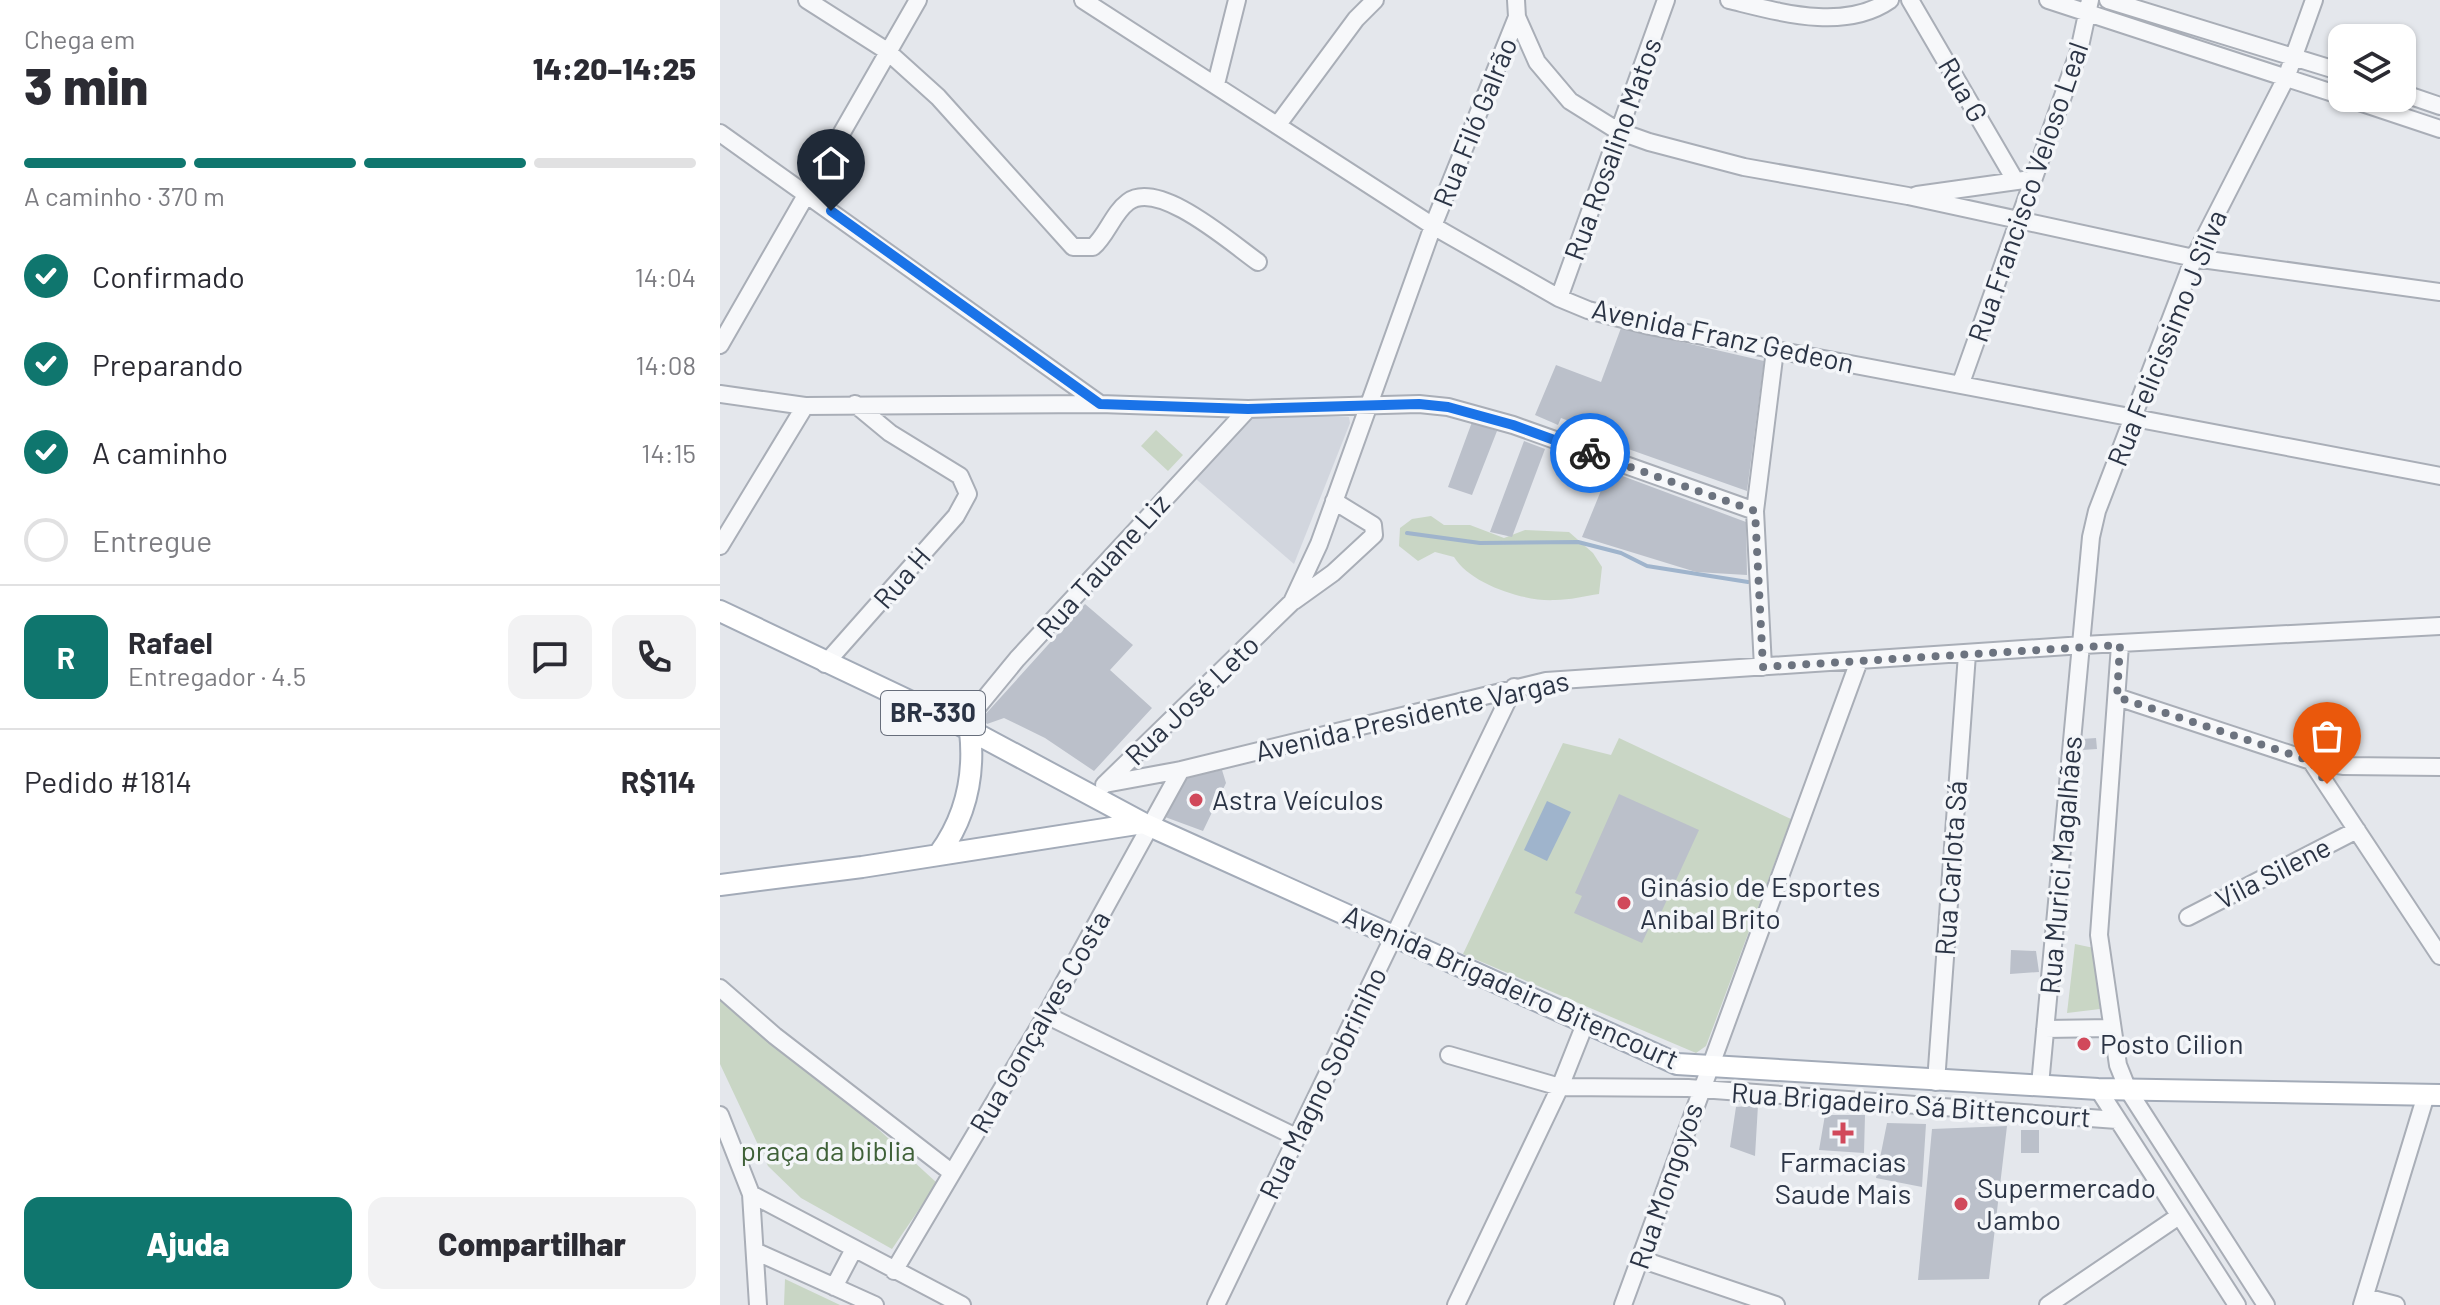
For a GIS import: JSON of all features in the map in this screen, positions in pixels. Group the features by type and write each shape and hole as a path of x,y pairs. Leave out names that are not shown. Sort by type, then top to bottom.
{"main road":[{"name":"BR-330","path":"720,611 825,664 1098,790 1148,825"},
{"path":"939,854 958,823 967,797 966,728"},
{"path":"720,885 1148,825"},
{"name":"Avenida Brigadeiro Bitencourt","path":"1148,825 1677,1064 1936,1082 2098,1089 2433,1095"}],"street":[{"path":"807,0 887,51 961,119 1073,247 1093,247 1124,206 1136,198 1153,197 1174,204 1258,262"},
{"path":"723,334 918,0"},
{"name":"Avenida Franz Gedeon","path":"1083,0 1279,123 1433,226 1559,298 1588,310 1650,326 2440,476"},
{"path":"1216,84 1237,0"},
{"path":"1279,123 1356,19 1375,0"},
{"path":"1516,0 1517,17 1537,62 1570,101 1618,131 1744,167 1908,196 2194,258 2440,292"},
{"name":"Rua Rosalino Matos","path":"1559,298 1666,0"},
{"path":"1729,0 1813,16 1858,17 1890,0"},
{"name":"Rua G","path":"1910,0 2015,180"},
{"path":"2048,0 2089,7 2328,92"},
{"path":"2108,0 2328,67"},
{"name":"Rua Felicissimo J Silva","path":"2083,645 2091,537 2097,511 2194,258 2296,57 2314,0"},
{"name":"Rua Francisco Veloso Leal","path":"1961,383 2079,51 2089,7"},
{"name":"Rua Filó Galrão","path":"1433,226 1517,17"},
{"path":"2416,98 2440,106"},
{"path":"2389,112 2440,129"},
{"path":"720,133 1100,404"},
{"path":"1908,196 2034,180"},
{"name":"Rua José Leto","path":"1292,602 1334,501 1433,226"},
{"path":"1763,667 1755,511 1775,350"},
{"path":"720,394 805,406 1100,404 1248,409 1367,405 1448,407 1513,425 1755,511"},
{"name":"Rua H","path":"825,664 966,503 967,486 960,476 890,433 855,404"},
{"path":"720,546 805,406"},
{"name":"Rua Tauane Liz","path":"966,728 1017,659 1248,409"},
{"name":"Rua José Leto","path":"1098,790 1292,602 1333,573 1374,535 1373,525 1334,501"},
{"name":"Avenida Presidente Vargas","path":"1098,790 1514,687 1586,678 2083,645 2440,626"},
{"name":"Rua Murici Magalhães","path":"2040,1085 2083,645"},
{"name":"Rua Murici Magalhães","path":"2120,645 2099,935 2118,1065 2128,1090 2266,1305"},
{"name":"Rua Carlota Sá","path":"1936,1082 1967,654"},
{"name":"Rua Mongoyos","path":"1623,1305 1699,1089 1859,661"},
{"name":"Rua Magno Sobriniho","path":"1216,1305 1514,687"},
{"path":"2117,697 2311,761 2344,766 2440,767"},
{"path":"2311,761 2440,956"},
{"name":"Rua Gonçalves Costa","path":"894,1271 1046,1015 1181,770"},
{"name":"Vila Silene","path":"2188,917 2357,830"},
{"path":"720,988 775,1036 951,1172"},
{"path":"1046,1015 1296,1137"},
{"path":"1457,1305 1560,1087 1585,1024"},
{"path":"2045,1029 2112,1028"},
{"name":"Rua Brigadeiro Sá Bittencourt","path":"1449,1055 1560,1087 1699,1089 2117,1120"},
{"path":"2098,1089 2237,1305"},
{"path":"2396,1305 2364,1301 2433,1095"},
{"path":"720,1115 751,1194 758,1305"},
{"path":"751,1194 962,1305"},
{"path":"2048,1305 2179,1216"},
{"path":"2192,1236 2212,1221"},
{"path":"834,1287 854,1249"},
{"path":"757,1252 875,1305"},
{"path":"1640,1259 1776,1305"}],"shaded area":[{"path":"1248,415 1349,417 1350,423 1294,564 1196,479"}],"green space":[{"path":"1156,430 1183,455 1168,471 1141,446"},
{"path":"1431,516 1444,525 1470,525 1504,538 1525,530 1569,532 1593,553 1602,567 1599,594 1561,600 1529,598 1485,583 1462,567 1454,557 1435,552 1418,561 1399,546 1400,528 1412,519"},
{"name":"Ginásio de Esportes Anibal Brito","path":"1619,738 1791,819 1706,1046 1696,1053 1463,954 1563,743 1611,755"},
{"path":"2075,944 2094,948 2100,1009 2067,1013"},
{"name":"praça da biblia","path":"720,984 937,1183 892,1249 801,1198 768,1166 720,1064"},
{"path":"785,1279 840,1305 784,1305"}],"water":[{"path":"1547,801 1571,812 1547,861 1524,850"}],"building":[{"path":"1621,328 1764,361 1747,491 1583,433 1585,427 1561,418 1558,425 1535,415 1556,365 1601,382"},
{"path":"1472,422 1497,431 1472,495 1448,487"},
{"path":"1524,441 1545,449 1512,537 1490,532"},
{"path":"1609,471 1746,522 1747,575 1696,572 1582,537"},
{"path":"1085,604 1133,645 1110,670 1152,708 1094,771 1045,738 1004,718 987,724 982,718"},
{"path":"2096,738 2097,749 2082,750 2082,739"},
{"name":"Astra Veículos","path":"1222,770 1226,783 1203,831 1165,817 1185,778"},
{"path":"1619,794 1699,830 1654,928 1650,926 1642,943 1574,913 1582,896 1575,893"},
{"path":"2011,950 2036,951 2039,972 2010,974"},
{"path":"1758,1105 1755,1156 1730,1147 1736,1107"},
{"name":"Farmacias Saude Mais","path":"1825,1115 1865,1115 1864,1153 1819,1150"},
{"path":"1887,1123 1926,1124 1922,1187 1876,1178"},
{"name":"Supermercado Jambo","path":"2007,1126 1989,1279 1918,1280 1932,1129"},
{"path":"2021,1130 2039,1130 2039,1153 2021,1153"}],"waterway":[{"path":"1407,533 1480,543 1578,542 1621,553 1647,566 1748,582"}],"way so far":[{"path":"1590,453 1755,511 1763,667 2120,645 2117,697 2311,761 2327,784"}],"place":[{"name":"Astra Veículos","path":"1196,800"},
{"name":"Ginásio de Esportes Anibal Brito","path":"1624,903"},
{"name":"Posto Cilion","path":"2084,1044"},
{"name":"Farmacias Saude Mais","path":"1843,1133"},
{"name":"Supermercado Jambo","path":"1961,1204"}],"route":[{"path":"831,211 1100,404 1248,409 1419,404 1448,407 1513,425 1590,453"}]}
